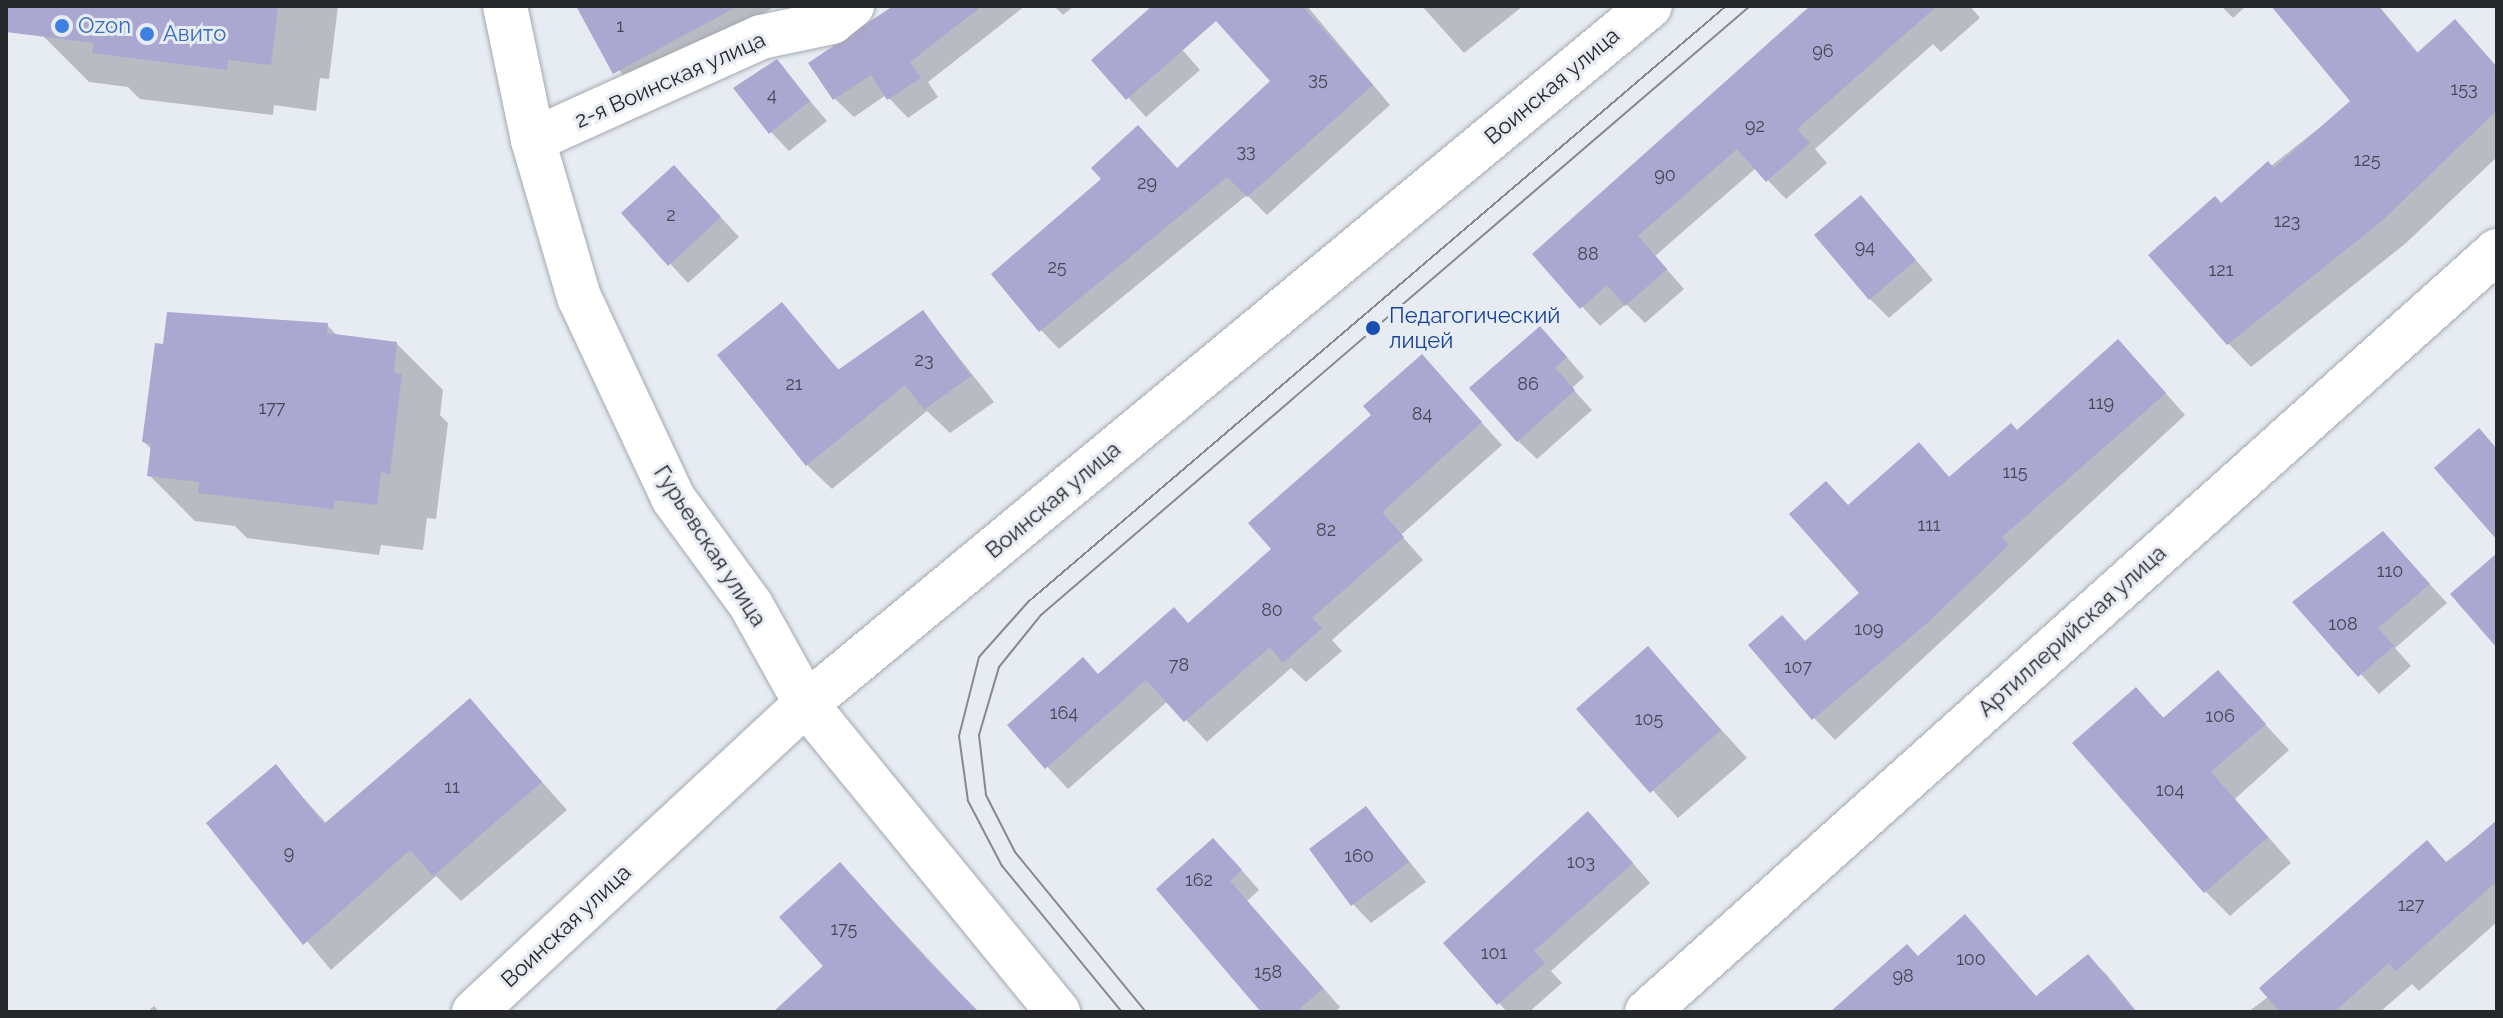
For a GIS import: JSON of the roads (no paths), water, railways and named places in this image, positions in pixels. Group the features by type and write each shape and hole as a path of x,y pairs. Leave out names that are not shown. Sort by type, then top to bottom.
{"street":[{"name":"Гурьевская улица","path":"505,6 533,140 579,297 615,385 673,498 751,605 806,704 1058,1012"},
{"name":"2-я Воинская улица","path":"533,140 761,37 832,22 852,6"},
{"name":"Воинская улица","path":"474,1012 806,704 1650,6"},
{"name":"Артиллерийская улица","path":"1647,1012 2497,251"}],"tram line":[{"path":"1122,1012 1002,866 968,801 959,736 979,657 1028,602 1726,6"},
{"path":"1146,1012 1015,852 986,795 979,735 999,667 1041,615 1750,6"}],"place":[{"name":"Ozon","path":"62,26"},
{"name":"Авито","path":"147,34"},
{"name":"Педагогический лицей","path":"1373,328"}]}
